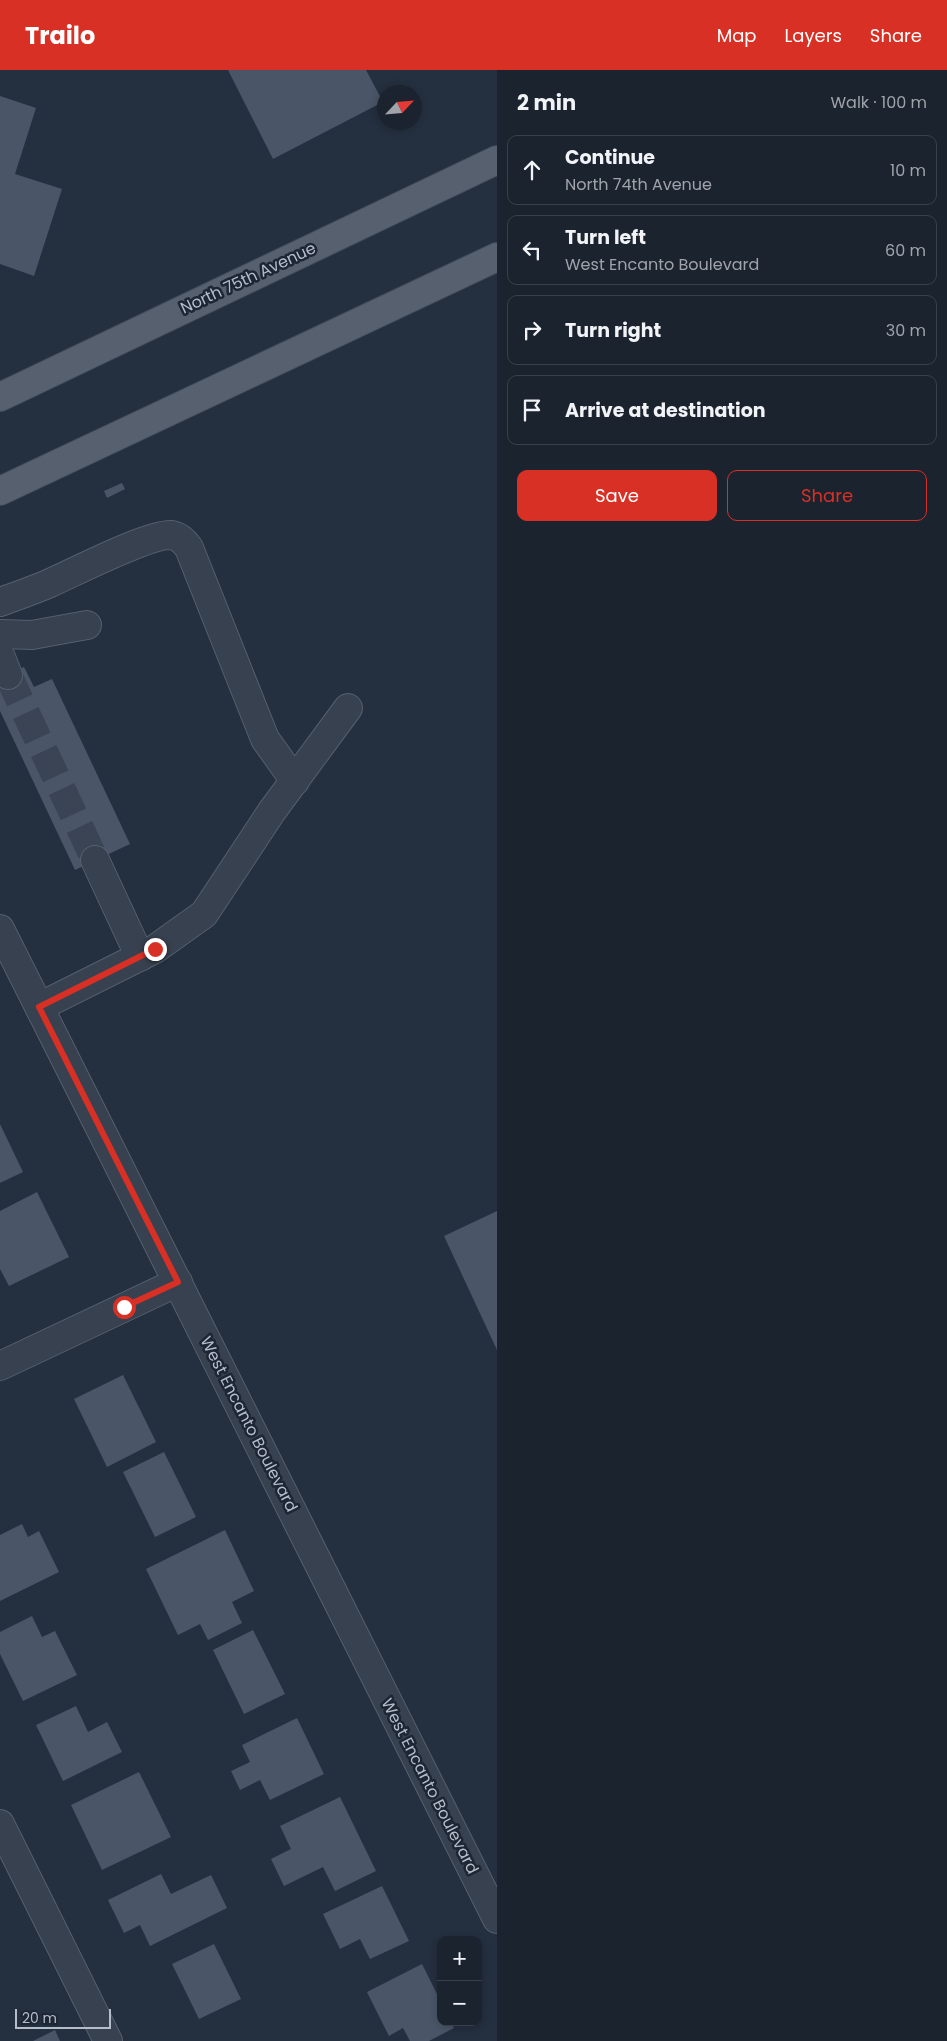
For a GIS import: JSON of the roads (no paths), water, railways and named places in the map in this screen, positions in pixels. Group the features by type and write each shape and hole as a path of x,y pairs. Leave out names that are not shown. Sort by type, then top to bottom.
{"main road":[{"name":"North 75th Avenue","path":"0,397 497,160"},
{"path":"0,491 497,257"}],"street":[{"path":"0,602 48,584 142,542 163,536 172,535 179,537 188,548 265,739 295,781"},
{"path":"0,634 32,635 87,624"},
{"path":"39,1007 155,949 204,914 272,811 348,708"},
{"path":"95,860 140,957"},
{"name":"West Encanto Boulevard","path":"0,929 497,1919"},
{"path":"0,1366 178,1282"},
{"path":"0,1824 108,2041"}],"tunnel":[{"path":"8,675 95,860"}]}
